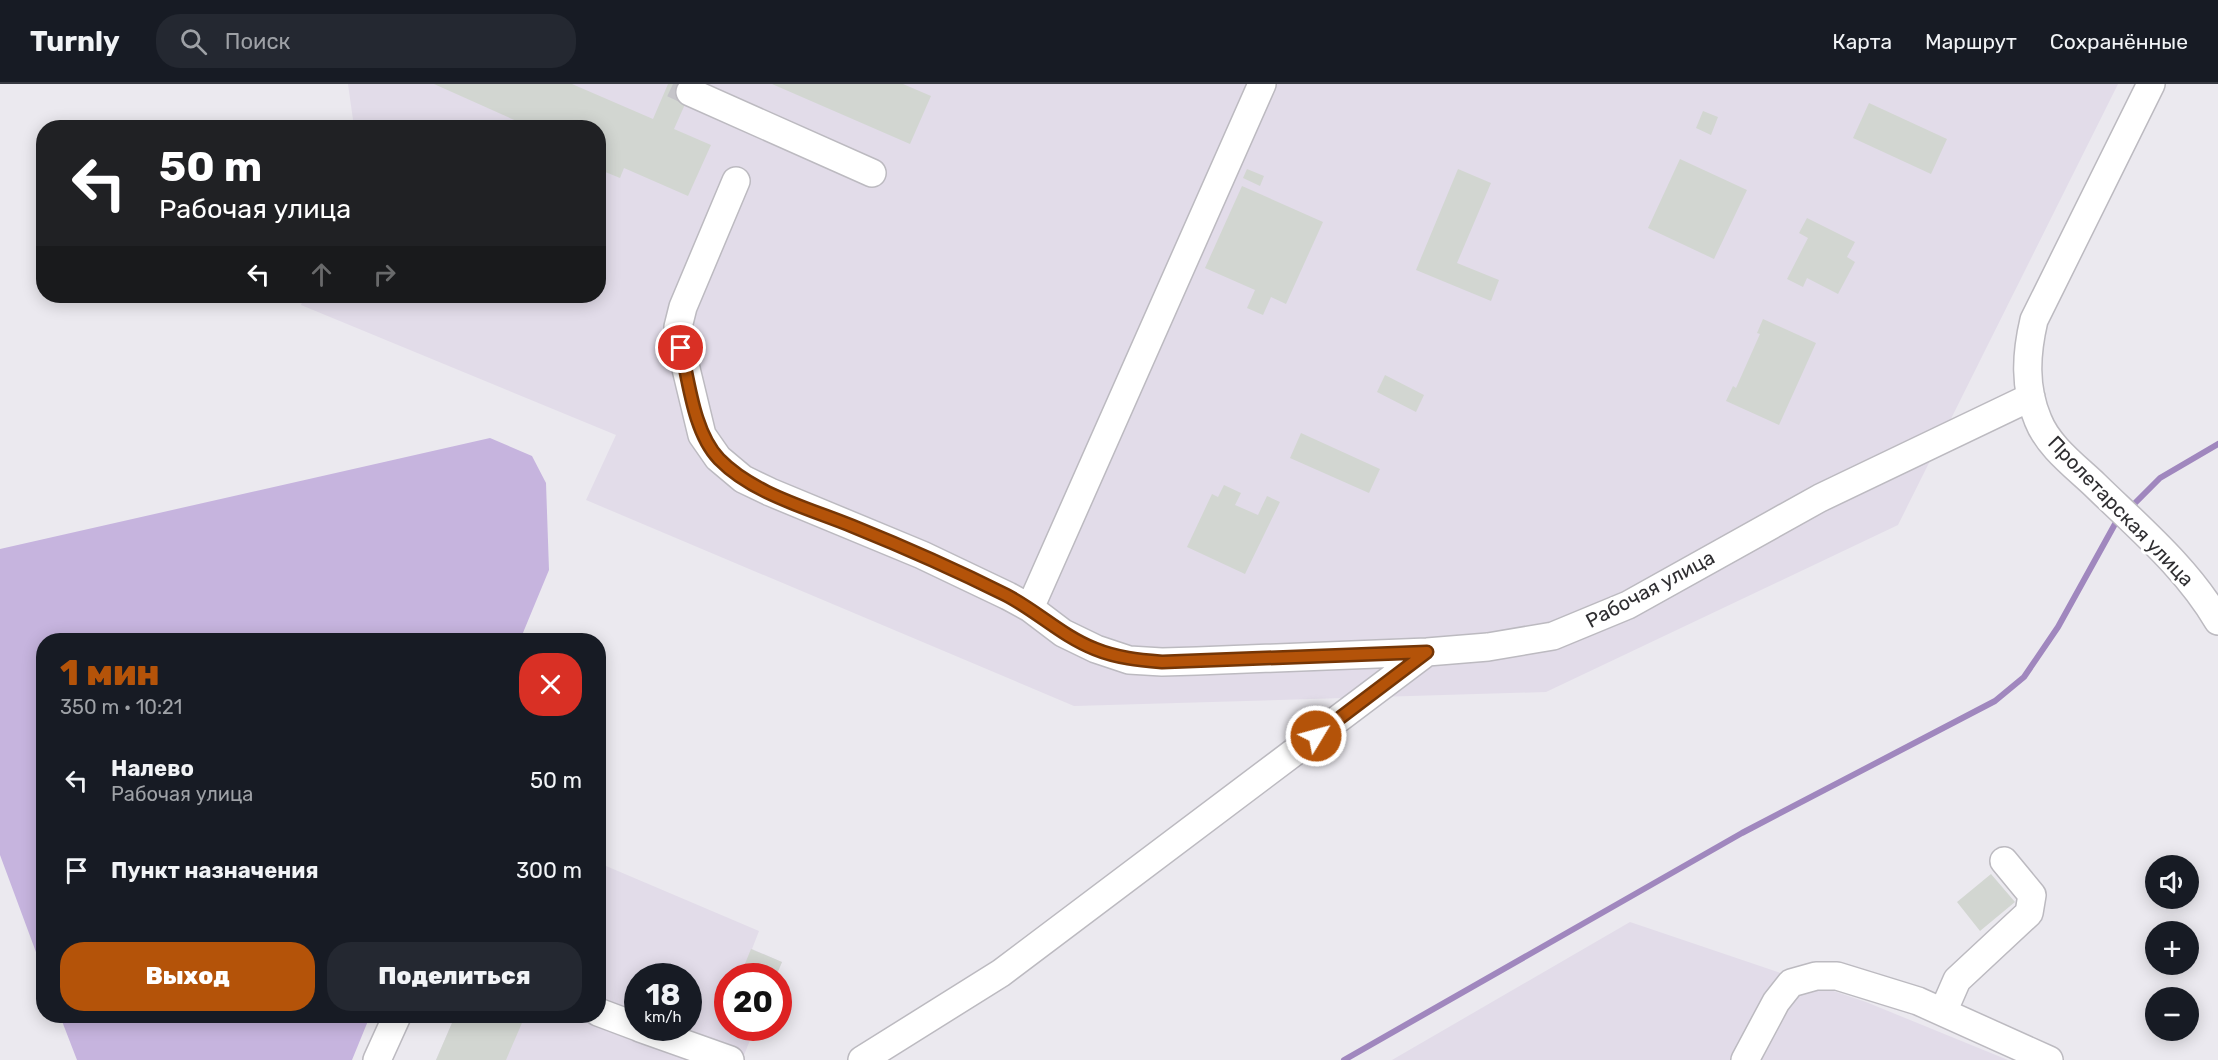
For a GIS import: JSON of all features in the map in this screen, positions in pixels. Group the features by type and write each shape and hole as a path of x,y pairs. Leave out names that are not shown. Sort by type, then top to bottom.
{"street":[{"path":"1030,608 1262,84"},
{"name":"Пролетарская улица","path":"2151,84 2034,320 2028,344 2027,370 2031,398 2038,422 2057,449 2169,557 2190,580 2218,621"},
{"path":"690,92 872,173"},
{"name":"Рабочая улица","path":"736,181 683,307 678,327 702,435 718,458 752,483 922,555 1030,608 1063,633 1096,649 1129,660 1162,662 1427,652 1488,647 1552,636 1588,624 1628,605 1829,493 2031,398"},
{"path":"862,1060 1001,973 1427,652"},
{"path":"1943,1012 1957,980 2029,913 2032,895 2004,861"},
{"path":"1745,1060 1776,1002 1791,983 1816,976 1837,976 1918,1001 2049,1060"},
{"path":"606,1015 624,1022"},
{"path":"377,1060 394,1023"},
{"path":"678,1041 730,1060"}],"shaded area":[{"path":"348,84 2118,84 1898,525 1546,692 1074,706 586,500 616,435 301,305 302,303 606,303 606,120 353,120"},
{"path":"490,438 532,456 546,483 549,570 523,633 36,633 36,952 0,855 0,549"},
{"path":"606,866 759,931 752,949 782,962 714,963 714,1041 750,1041 742,1060 436,1060 452,1023 606,1023"},
{"path":"1630,922 1866,1002 2008,1060 1392,1060"},
{"path":"63,1023 367,1023 352,1060 77,1060"}],"building":[{"path":"434,84 572,84 653,119 668,84 694,84 674,129 711,145 688,196 624,168 620,178 606,172 606,120 514,120"},
{"path":"772,84 903,84 931,96 910,144"},
{"path":"1869,103 1947,139 1931,174 1853,138"},
{"path":"1703,111 1718,117 1711,135 1696,128"},
{"path":"1680,159 1747,190 1714,259 1648,228"},
{"path":"1247,169 1264,176 1260,186 1243,178"},
{"path":"1458,169 1491,183 1457,263 1499,280 1491,301 1416,270"},
{"path":"1242,186 1323,222 1286,304 1271,297 1263,315 1247,308 1255,290 1205,268"},
{"path":"1807,218 1855,242 1847,257 1855,262 1838,294 1807,278 1803,287 1787,279 1808,238 1799,233"},
{"path":"1763,319 1816,343 1779,425 1726,401 1733,386 1736,388 1760,334 1757,333"},
{"path":"1385,375 1424,395 1416,412 1377,392"},
{"path":"1301,433 1380,469 1369,493 1290,458"},
{"path":"1224,485 1241,493 1235,505 1258,515 1267,496 1280,502 1245,574 1187,547 1212,494 1218,497"},
{"path":"1991,874 2015,902 1980,931 1957,902"},
{"path":"751,949 782,962 782,963 745,963"},
{"path":"452,1023 522,1023 506,1060 436,1060"}],"waterway":[{"path":"2130,508 2160,478 2218,444"},
{"path":"1344,1060 1742,833 1995,701 2024,677 2058,627 2121,517"}],"tunnel":[{"path":"673,84 690,92"}],"route":[{"path":"681,348 702,435 718,458 743,478 770,492 922,555 1008,596 1030,608 1063,633 1096,649 1129,660 1162,662 1427,652 1316,736"}]}
